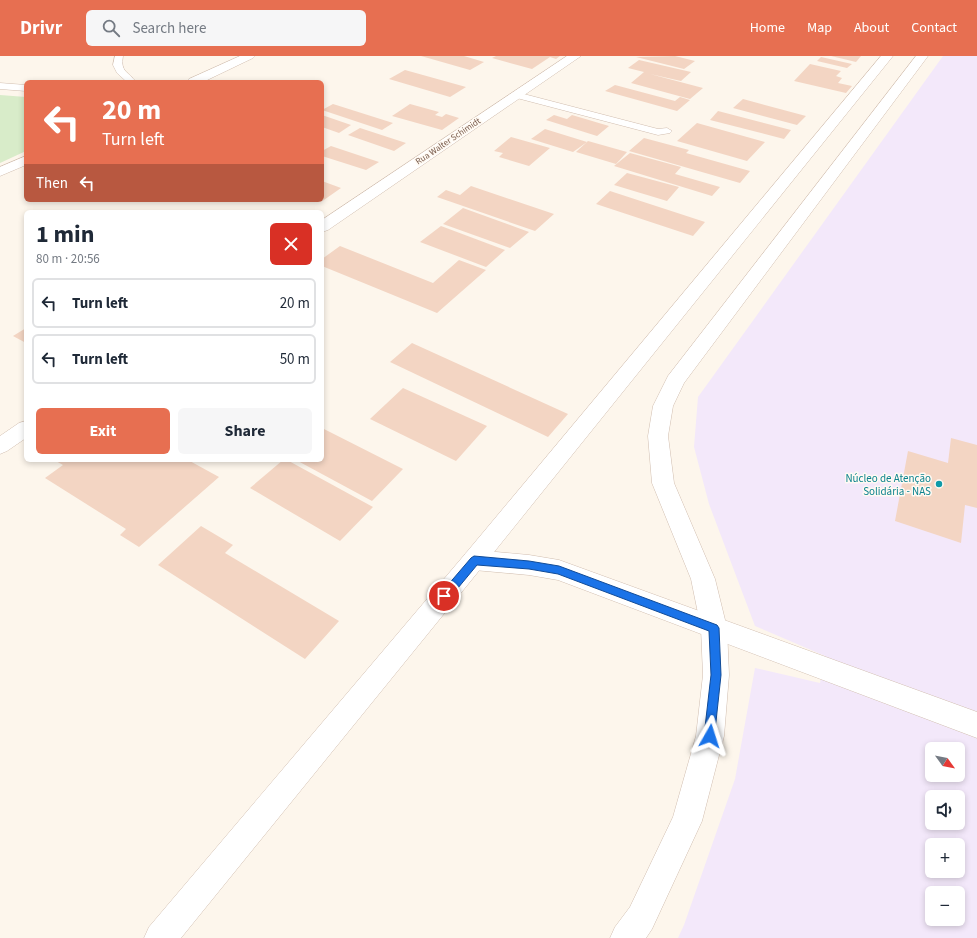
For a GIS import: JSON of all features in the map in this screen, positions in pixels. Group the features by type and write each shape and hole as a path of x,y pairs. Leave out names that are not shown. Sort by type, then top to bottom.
{"street":[{"path":"197,80 249,56"},
{"name":"Rua Walter Schimidt","path":"324,226 575,56"},
{"path":"160,938 181,924 474,560 887,56"},
{"path":"626,938 641,918 687,821 710,736 716,675 714,628 703,579 663,483 658,436 663,406 675,381 922,56"},
{"path":"0,172 24,161"},
{"path":"0,446 24,429"},
{"path":"474,560 529,565 559,570 977,725"}],"lane":[{"path":"119,56 117,65 120,71 130,80"},
{"path":"0,86 24,88"},
{"path":"516,95 658,132 667,131"}],"shaded area":[{"path":"943,56 977,56 977,938 678,938 684,925 735,779 755,668 820,683 825,656 755,626 709,504 694,447 698,397"}],"green space":[{"path":"0,95 24,97 24,152 0,163"}],"building":[{"path":"421,56 464,56 484,62 470,70"},
{"path":"496,56 560,56 556,59 550,57 532,69 492,58"},
{"path":"675,56 695,61 684,69 636,57"},
{"path":"831,56 861,56 856,62"},
{"path":"821,57 852,64 847,68 817,61"},
{"path":"639,60 691,72 681,81 650,74 703,88 690,99 631,83 644,72 628,68"},
{"path":"810,64 841,71 836,76 842,78 838,83 852,86 846,93 794,81"},
{"path":"405,70 466,87 450,97 389,79"},
{"path":"615,85 675,101 680,97 690,100 677,111 605,91"},
{"path":"743,99 806,116 797,125 733,108"},
{"path":"333,104 393,123 382,130 324,111 324,109"},
{"path":"410,104 439,112 435,115 442,117 446,114 459,118 442,130 392,116"},
{"path":"718,111 791,130 784,139 710,120"},
{"path":"554,115 567,119 572,115 609,126 597,136 546,120"},
{"path":"324,116 351,125 339,133 324,128"},
{"path":"697,123 765,142 747,161 677,141"},
{"path":"360,128 406,143 394,151 348,135"},
{"path":"545,129 587,142 573,152 531,139"},
{"path":"511,137 550,148 529,166 499,157 503,153 494,151"},
{"path":"644,138 689,150 686,153 750,171 740,183 629,151"},
{"path":"588,141 627,152 616,164 576,152"},
{"path":"331,146 379,162 366,170 324,157 324,150"},
{"path":"630,153 681,167 675,174 720,187 712,196 614,166"},
{"path":"627,173 679,187 667,201 614,185"},
{"path":"324,182 341,188 324,200"},
{"path":"471,186 554,214 535,231 437,197 446,190 460,195"},
{"path":"610,191 705,222 693,236 596,204"},
{"path":"463,208 529,232 510,248 443,224"},
{"path":"441,226 505,250 486,267 420,242"},
{"path":"340,246 433,283 459,260 486,270 437,313 324,267 324,258"},
{"path":"24,329 24,342 13,336"},
{"path":"412,343 568,414 548,437 390,362"},
{"path":"403,388 487,426 456,461 370,419"},
{"path":"324,429 403,469 372,501 300,462 324,462"},
{"name":"Núcleo de Atenção Solidária - NAS","path":"951,438 977,445 977,508 965,505 961,543 895,521 908,451 948,463"},
{"path":"58,462 192,462 219,477 139,547 120,535 126,529 45,478 63,465"},
{"path":"281,462 291,462 373,507 340,541 250,488"},
{"path":"201,526 233,545 225,553 339,621 305,659 158,565"}],"place":[{"name":"Núcleo de Atenção Solidária - NAS","path":"939,484"}],"route":[{"path":"444,596 474,560 529,565 559,570 632,596 714,628 716,675 710,736"}]}
